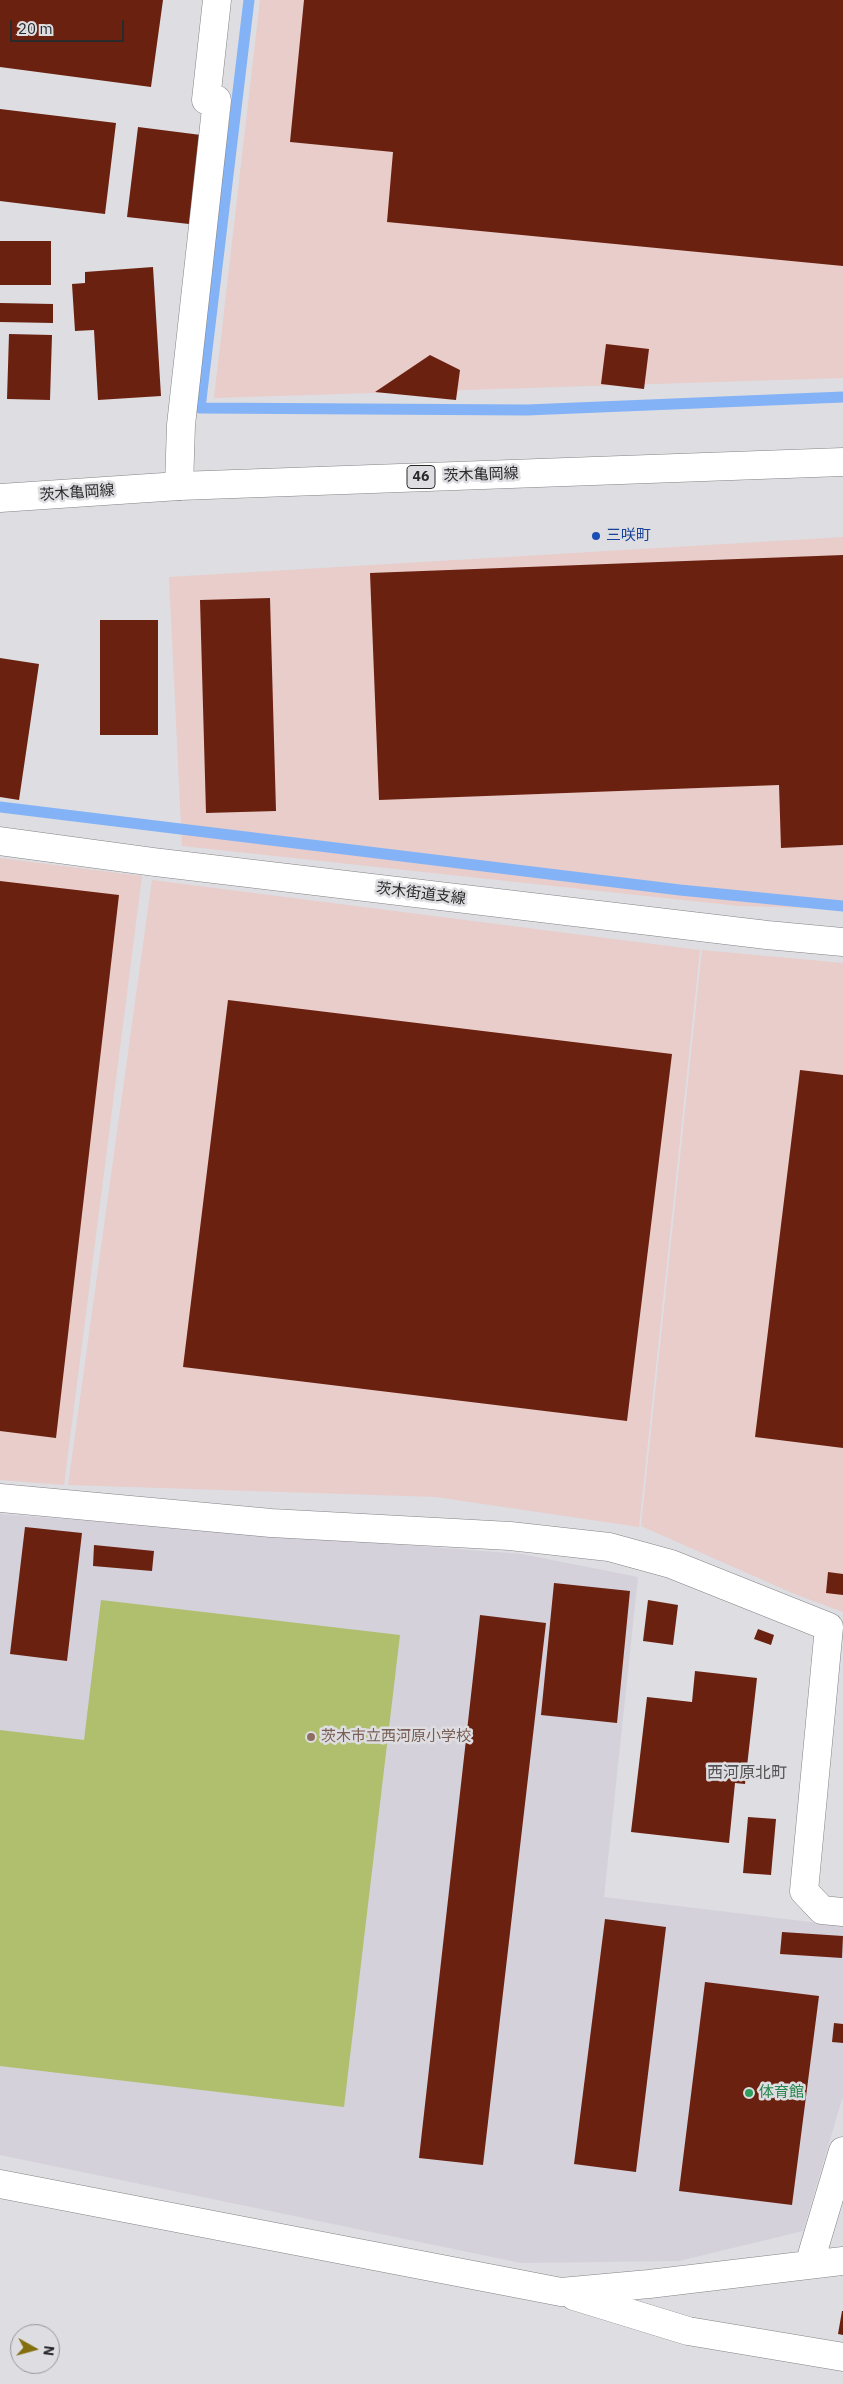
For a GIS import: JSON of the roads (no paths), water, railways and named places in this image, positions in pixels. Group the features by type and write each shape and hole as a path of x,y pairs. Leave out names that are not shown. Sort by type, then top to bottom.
{"street":[{"path":"180,486 181,425 217,100 206,100 217,0"},
{"name":"茨木亀岡線","path":"0,498 180,486 843,462"},
{"name":"茨木街道支線","path":"0,841 154,862 767,935 843,942"},
{"path":"0,1498 270,1523 510,1536 609,1546 671,1564 829,1627 804,1891 822,1910 843,1912"},
{"path":"808,2264 843,2152"},
{"path":"0,2184 561,2292 688,2331 843,2357"},
{"path":"561,2292 648,2284 843,2261"}],"waterway":[{"path":"249,0 200,408 527,410 843,397"},
{"path":"0,807 680,890 843,906"}],"place":[{"name":"三咲町","path":"596,536"},
{"name":"茨木市立西河原小学校","path":"311,1737"},
{"name":"体育館","path":"749,2093"}],"district":[{"name":"西河原北町","path":"747,1773"}]}
